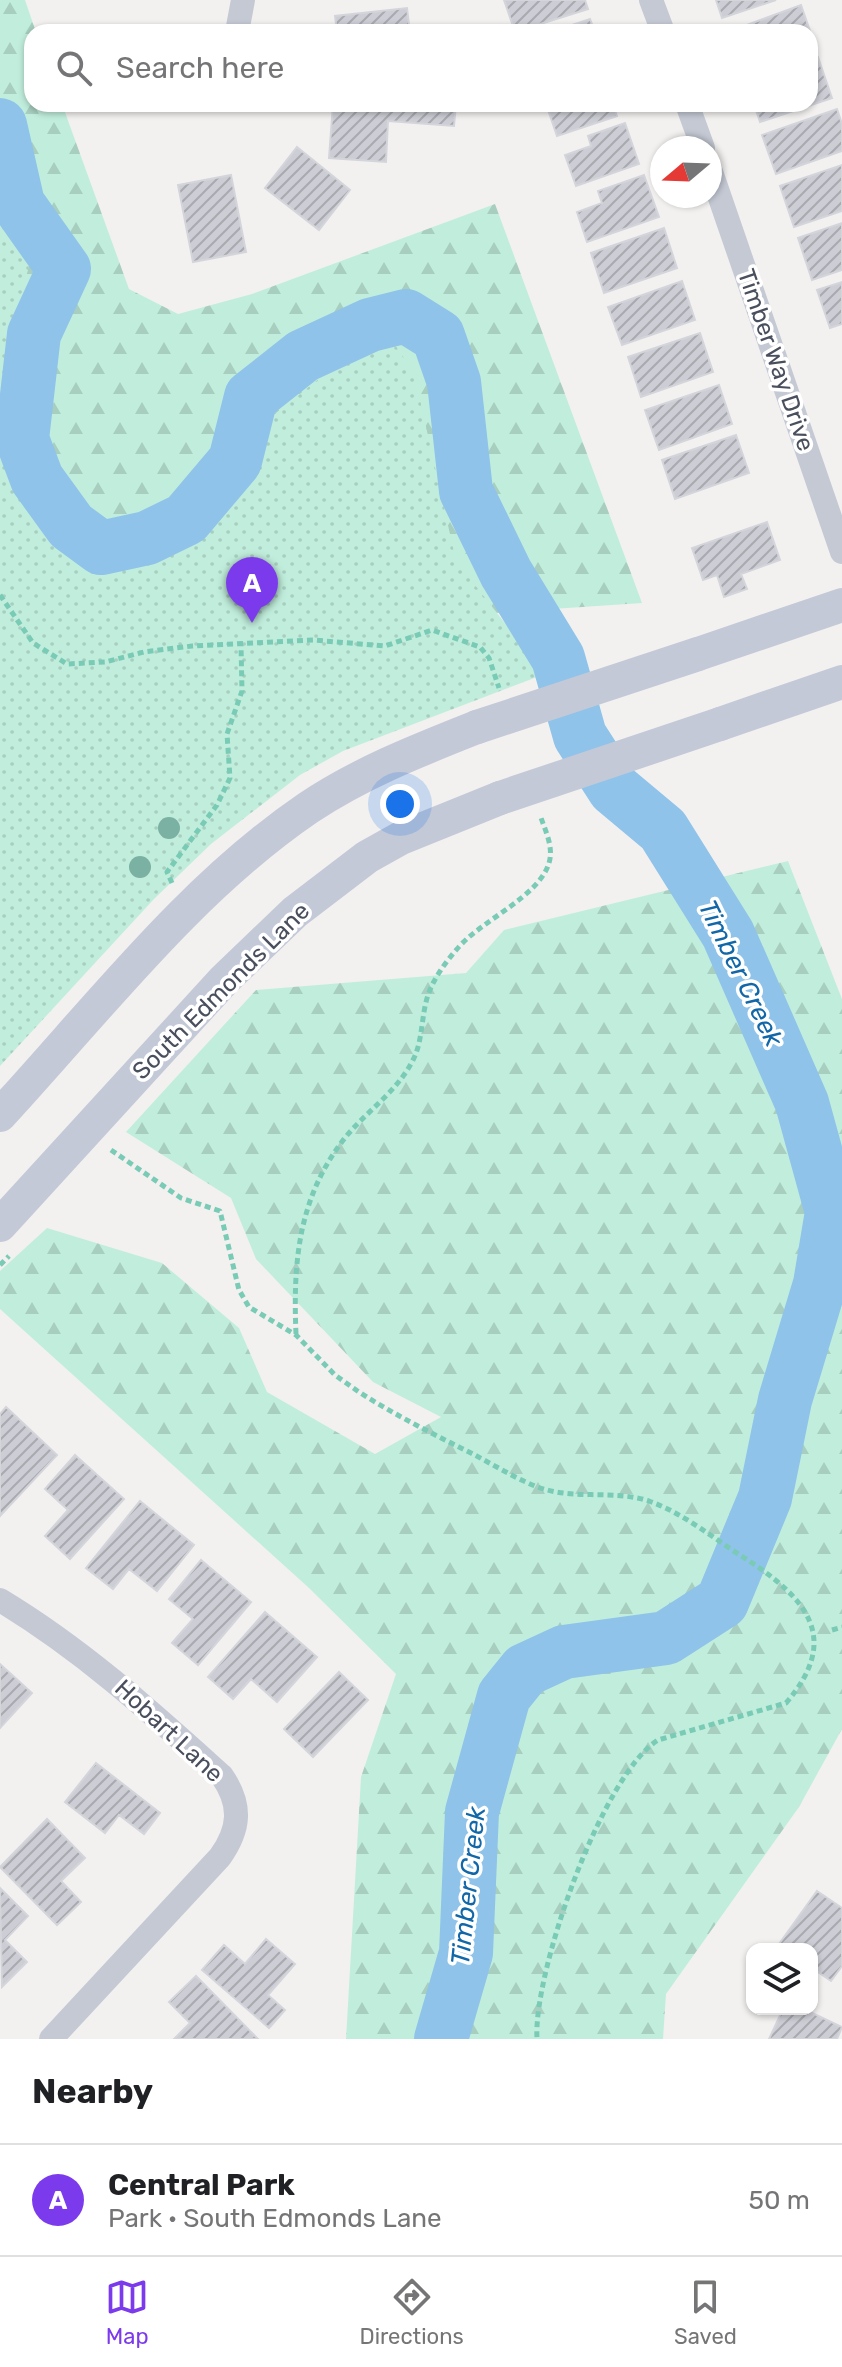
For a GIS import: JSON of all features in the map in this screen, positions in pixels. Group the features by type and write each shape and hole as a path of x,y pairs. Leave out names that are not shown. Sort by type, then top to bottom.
{"main road":[{"path":"0,1115 197,901 284,826 367,774 477,727 842,605"},
{"name":"South Edmonds Lane","path":"0,1225 224,980 295,912 345,873 401,838 500,798 842,682"}],"street":[{"path":"238,24 243,0"},
{"path":"651,0 660,24"},
{"path":"690,112 699,136"},
{"name":"Timber Way Drive","path":"722,204 842,552"},
{"name":"Hobart Lane","path":"0,1600 50,1630 120,1684 222,1776 233,1792 238,1810 231,1842 220,1857 51,2039"}],"path":[{"path":"174,887 167,872 217,805 230,778 227,734 242,691 241,645"},
{"path":"109,1148 181,1198 220,1211 239,1290 249,1307 296,1335 335,1375 359,1392 534,1486 574,1495 631,1497 675,1513 807,1598"},
{"path":"834,1638 831,1627 842,1627"},
{"path":"537,2039 539,1991 582,1864 599,1821 642,1750 658,1740 786,1703 805,1691"}],"green space":[{"path":"0,0 25,0 33,24 24,24 24,112 65,112 129,289 178,314 252,294 495,204 642,603 347,623 0,636"},
{"path":"0,189 30,263 20,300 10,370 10,404 15,438 36,504 54,537 63,546 97,571 168,552 218,515 254,471 276,413 344,359 393,342 414,373 456,561 545,674 343,751 300,775 211,844 154,899 0,1066"},
{"path":"788,861 842,999 842,1729 799,1807 666,1994 663,2039 346,2039 361,1777 396,1674 309,1588 0,1309 0,1271 47,1228 162,1263 239,1328 267,1392 375,1454 441,1417 373,1382 256,1259 231,1198 126,1132 256,990 466,973 504,930"}],"building":[{"path":"504,0 585,0 588,9 540,24 512,24"},
{"path":"716,0 776,0 722,18"},
{"path":"801,5 808,24 750,24"},
{"path":"407,8 409,24 336,24 335,16"},
{"path":"590,19 592,24 575,24"},
{"path":"818,57 832,98 818,103"},
{"path":"837,109 842,124 842,151 776,174 762,135"},
{"path":"332,112 455,112 454,126 388,121 386,162 329,158"},
{"path":"549,112 616,112 617,116 557,136"},
{"path":"757,112 790,112 760,122"},
{"path":"625,123 639,164 576,186 565,155 591,146 588,136"},
{"path":"297,147 350,190 319,230 265,188"},
{"path":"842,165 842,211 794,227 780,186"},
{"path":"231,175 246,252 193,262 178,185"},
{"path":"644,175 650,192 650,208 656,208 659,217 587,242 577,212 602,203 598,191"},
{"path":"842,223 842,270 812,280 798,238"},
{"path":"664,228 677,268 604,293 591,253"},
{"path":"682,281 695,320 622,345 608,307"},
{"path":"842,282 842,324 830,328 817,290"},
{"path":"700,333 713,372 641,397 628,357"},
{"path":"719,385 732,424 659,450 645,410"},
{"path":"736,435 749,473 675,499 662,460"},
{"path":"767,522 780,560 741,574 747,589 724,597 717,575 703,580 692,548"},
{"path":"6,1407 57,1455 0,1516 0,1414"},
{"path":"75,1455 124,1499 70,1559 45,1536 68,1510 45,1489"},
{"path":"140,1501 194,1545 157,1591 129,1569 113,1589 86,1568"},
{"path":"201,1560 251,1602 198,1665 172,1643 193,1619 169,1599"},
{"path":"265,1612 317,1657 277,1702 251,1679 233,1699 208,1677"},
{"path":"0,1664 32,1693 0,1728"},
{"path":"339,1672 368,1700 313,1757 284,1729"},
{"path":"96,1763 160,1813 144,1834 119,1815 105,1833 65,1802"},
{"path":"47,1819 85,1858 61,1881 81,1902 57,1925 0,1867"},
{"path":"0,1888 28,1916 5,1940 27,1962 2,1987"},
{"path":"817,1891 842,1908 842,1966 831,1981 818,1972 818,1943 780,1943"},
{"path":"266,1939 295,1964 268,1995 285,2010 269,2028 202,1970 224,1945 245,1964"},
{"path":"196,1976 258,2039 174,2039 190,2023 169,2002"},
{"path":"780,2015 817,2015 842,2027 837,2039 769,2039"}],"waterway":[{"name":"Timber Creek","path":"0,125 18,204 64,269 34,334 22,439 37,479 71,526 101,548 147,538 186,519 235,461 251,397 303,356 370,325 406,316 438,336 454,382 466,491 506,573 558,658 580,736 614,789 663,830 728,934 802,1103 832,1212 820,1284 785,1400 765,1498 722,1602 666,1638 564,1652 525,1670 504,1696 472,1812 466,1953 441,2039"}],"place":[{"name":"Central Park","path":"252,623"}]}
